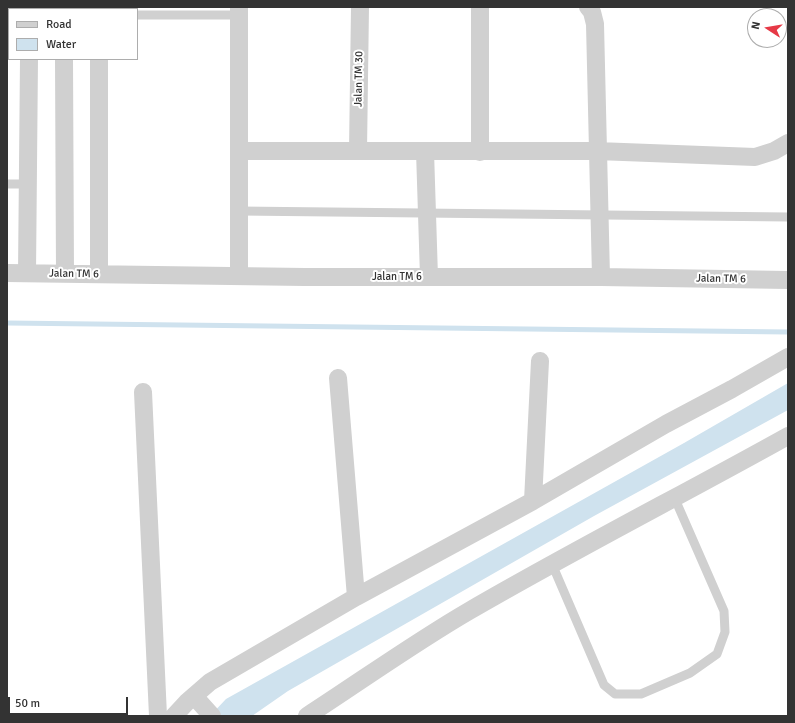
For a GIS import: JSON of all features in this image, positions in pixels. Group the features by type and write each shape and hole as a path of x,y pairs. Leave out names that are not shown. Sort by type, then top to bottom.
{"street":[{"name":"Jalan TM 30","path":"358,151 360,7"},
{"path":"480,7 480,152"},
{"path":"588,7 592,12 595,24 596,152 600,215 601,276"},
{"path":"239,11 239,275"},
{"path":"27,273 29,60"},
{"path":"64,60 65,274"},
{"path":"99,60 99,274"},
{"path":"239,151 596,152 755,157 774,151 788,143"},
{"path":"425,151 429,277"},
{"name":"Jalan TM 6","path":"7,273 429,277 601,276 788,280"},
{"path":"174,716 202,705 210,682 356,597 533,501 666,424 732,390 788,357"},
{"path":"533,501 540,361"},
{"path":"338,378 356,597"},
{"path":"143,392 158,716"},
{"path":"307,716 468,612 608,533 675,499 788,436"}],"lane":[{"path":"138,15 239,11"},
{"path":"7,184 28,184"},
{"path":"239,211 788,217"},
{"path":"552,564 604,685 615,694 641,694 690,673 717,654 725,632 724,611 675,499"}],"water":[{"path":"788,383 788,410 594,516 288,691 252,716 210,716 226,699 684,443"}],"waterway":[{"path":"7,323 788,332"}]}
